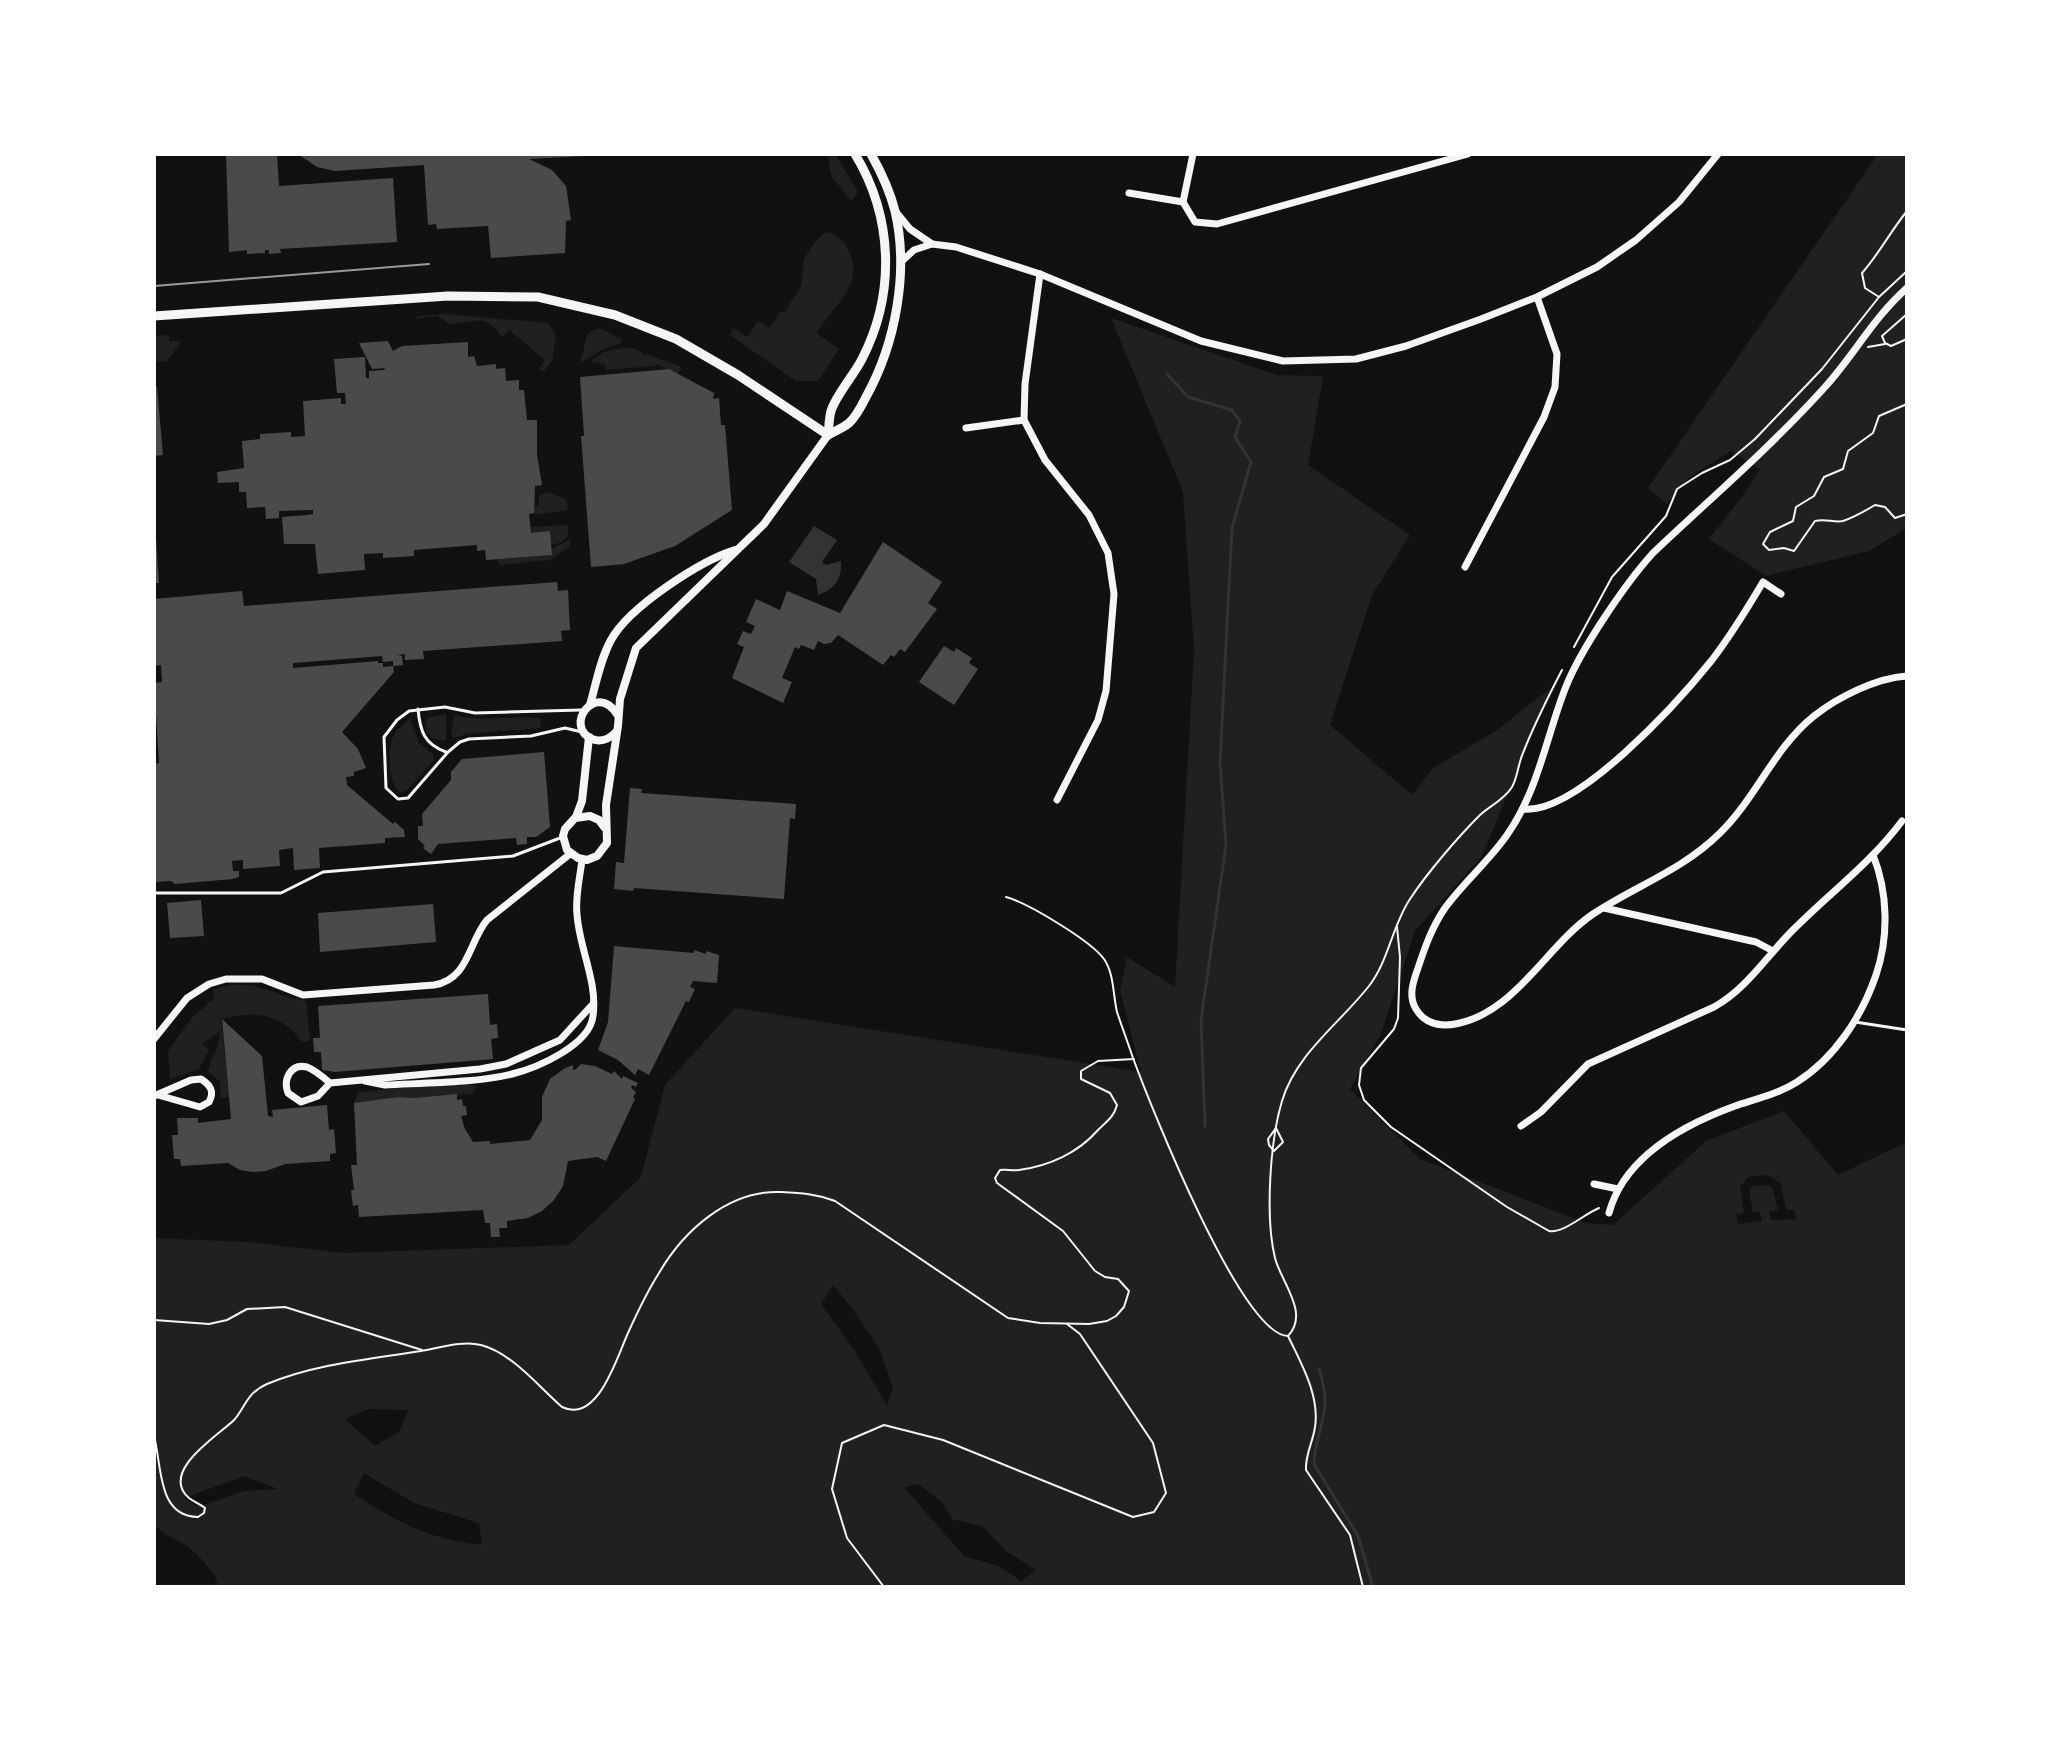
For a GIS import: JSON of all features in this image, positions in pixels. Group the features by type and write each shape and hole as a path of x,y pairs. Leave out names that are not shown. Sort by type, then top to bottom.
{"main road":[{"path":"828,435 831,409 873,336 886,271 886,239 880,207 855,154"},
{"path":"828,435 850,422 876,377 894,318 901,262 895,210 871,154"},
{"path":"156,317 448,296 538,297 615,315 676,339 738,375 828,435"}],"street":[{"path":"1193,154 1183,202 1195,222 1217,224 1468,154"},
{"path":"901,262 914,250 932,244 956,247 1040,274 1201,341 1283,361 1356,359 1406,346 1537,297 1597,267 1636,240 1679,202 1718,154"},
{"path":"1129,193 1183,202"},
{"path":"895,210 910,229 932,244"},
{"path":"1040,274 1025,384 1024,420 1045,460 1089,515 1108,553 1114,594 1106,691 1098,720 1057,800"},
{"path":"1907,288 1885,309 1809,404 1653,553 1587,646 1572,673 1523,809 1505,838 1453,898 1434,928 1412,989 1412,999 1422,1016 1436,1024 1452,1025 1495,1007 1585,920 1671,870 1707,845 1743,807 1793,736 1815,716 1854,692 1907,676"},
{"path":"1465,567 1544,417 1555,387 1555,346 1537,297"},
{"path":"966,428 1024,420"},
{"path":"736,550 716,556 700,566 623,623 607,650 590,706 581,721 589,737 583,795 575,818 563,836 570,854 582,860 597,856 605,848 616,712 636,648 736,550 775,510 828,435"},
{"path":"1523,809 1534,811 1554,804 1620,756 1667,712 1696,678 1729,636 1763,582 1781,594"},
{"path":"590,706 602,702 616,712"},
{"path":"589,737 606,740 616,732"},
{"path":"575,818 590,816 599,820 605,828"},
{"path":"1521,1126 1541,1112 1588,1064 1727,1000 1841,883 1873,855 1902,821"},
{"path":"154,1039 187,998 209,984 226,979 262,979 303,995 445,982 462,968 477,934 487,920 570,854"},
{"path":"1609,1213 1618,1189 1636,1164 1668,1139 1721,1112 1782,1090 1808,1075 1834,1049 1854,1022 1872,985 1884,942 1880,871 1873,855"},
{"path":"330,1083 318,1096 301,1102 288,1093 285,1083 290,1072 300,1067 312,1069 330,1083 365,1081 385,1085 516,1073 572,1046 592,1021 593,993 577,916 582,860"},
{"path":"1604,908 1756,942 1773,951"},
{"path":"201,1079 211,1090 209,1102 200,1107 156,1096 191,1080 201,1079"},
{"path":"1594,1184 1618,1189"}],"lane":[{"path":"589,737 565,728 531,736 469,739 448,752 408,798 398,799 389,793 384,737 402,715 418,709 445,707 475,713 510,710 563,712 590,706"},
{"path":"418,709 426,740 437,749 448,752"},
{"path":"154,893 281,893 323,872 513,856 563,836"},
{"path":"1854,1022 1907,1030"}],"path":[{"path":"1879,297 1865,288 1862,273 1872,265 1891,229 1907,211"},
{"path":"1886,344 1882,338 1885,331 1907,314"},
{"path":"1859,343 1866,347 1894,346 1907,339"},
{"path":"1907,404 1879,416 1873,433 1848,451 1843,469 1824,477 1814,496 1796,507 1790,524 1770,532 1763,544 1769,550 1784,548 1794,551 1815,521 1841,521 1863,514 1875,505 1885,507 1895,518 1907,514"},
{"path":"1006,897 1019,901 1076,936 1106,962 1117,1011 1180,1173 1233,1279 1263,1321 1279,1335 1288,1336"},
{"path":"1396,926 1400,957 1398,1018 1394,1029 1361,1068 1359,1085 1369,1107 1391,1127 1507,1207 1552,1232 1564,1230 1580,1216 1613,1200"},
{"path":"154,1436 170,1504 179,1514 198,1517 205,1508 188,1498 184,1491 183,1473 207,1441 233,1420 244,1400 257,1389 325,1367 465,1344 482,1345 504,1355 562,1407 571,1411 583,1409 605,1383 660,1270 689,1234 703,1221 745,1196 774,1192 806,1193 835,1201 1008,1318 1026,1323 1089,1324 1111,1319 1128,1301 1128,1287 1118,1279 1095,1271 1068,1236 997,1183 996,1174 1003,1169 1024,1169 1064,1156 1084,1145 1112,1117 1117,1105 1110,1093 1081,1079 1081,1071 1098,1061 1134,1059"},
{"path":"1288,1336 1296,1323 1295,1306 1278,1266 1271,1223 1276,1128 1284,1094 1296,1069"},
{"path":"1274,1151 1283,1142 1276,1128"},
{"path":"1274,1151 1268,1139 1276,1128"},
{"path":"154,1320 209,1324 227,1320 247,1309 285,1307 424,1350"},
{"path":"884,1587 847,1538 832,1489 842,1443 884,1425 943,1440 1133,1517 1154,1512 1166,1493 1153,1443 1080,1334 1065,1323"},
{"path":"1288,1336 1303,1366 1315,1407 1315,1428 1306,1470 1350,1535 1363,1587"}],"shaded area":[{"path":"827,154 835,154 858,192 851,201 832,177"},
{"path":"1878,154 1907,154 1907,528 1869,551 1766,576 1709,539 1760,469 1731,451 1689,477 1667,504 1648,488"},
{"path":"829,232 844,243 853,266 849,287 817,333 839,349 818,381 796,381 730,335 733,328 747,337 758,321 769,328 781,311 785,312 801,286 804,259 815,242"},
{"path":"445,314 548,323 556,335 552,361 544,371 538,370 545,360 509,330 502,338 485,322 450,324 437,316 416,319 417,316"},
{"path":"1111,318 1277,375 1323,376 1308,465 1410,535 1372,595 1330,725 1412,795 1433,768 1494,732 1551,688 1482,856 1415,931 1381,1034 1350,1089 1420,1159 1586,1223 1613,1225 1706,1141 1784,1111 1838,1175 1907,1142 1907,1587 212,1587 218,1582 201,1558 154,1523 154,1238 247,1242 344,1253 569,1245 641,1177 665,1085 735,1008 1141,1072 1120,991 1127,957 1175,987 1194,650 1183,492","holes":["1769,1175 1781,1184 1786,1210 1794,1210 1796,1219 1771,1220 1769,1211 1778,1210 1773,1189 1769,1185 1753,1186 1749,1191 1753,1213 1760,1212 1762,1221 1738,1224 1736,1215 1744,1213 1740,1187 1748,1177","833,1285 879,1348 893,1387 887,1406 855,1351 821,1304","369,1409 408,1410 399,1432 375,1446 345,1419","364,1473 414,1503 479,1523 482,1545 430,1534 354,1494","244,1476 278,1489 244,1491 198,1507 184,1498","918,1484 942,1502 952,1519 982,1526 1006,1551 1036,1570 1021,1581 999,1566 964,1556 904,1487"]},
{"path":"595,329 603,329 622,340 621,343 601,350 580,364 587,335"},
{"path":"169,335 169,341 182,341 167,361 154,362 154,336"},
{"path":"629,347 642,352 642,355 682,367 678,374 658,364 606,370 604,364 590,361 604,352"},
{"path":"549,492 566,499 568,510 534,515 534,507 539,506 539,495"},
{"path":"569,525 567,537 553,544 531,533 530,527"},
{"path":"814,526 837,540 822,562 826,565 841,561 836,582 818,595 816,579 789,562"},
{"path":"572,529 570,546 551,560 500,565 497,559 551,555 551,549 569,540"},
{"path":"446,714 446,741 433,739 426,732 427,718"},
{"path":"454,715 540,718 541,728 466,734 455,738 451,736"},
{"path":"410,718 419,743 434,755 434,760 408,789 400,793 391,775 390,750 395,734"},
{"path":"230,985 253,986 306,1001 310,1041 302,1042 286,1025 266,1017 244,1015 221,1019 229,1097 221,1098 220,1082 208,1071 220,1031 202,1044 209,1050 199,1069 170,1079 168,1051 193,1016 215,998 212,990"},
{"path":"467,1083 476,1087 472,1094 398,1097 354,1103 358,1092"}],"building":[{"path":"226,154 277,154 279,186 393,178 397,242 280,249 281,253 269,254 269,250 247,254 247,250 229,252"},
{"path":"298,154 585,156 529,159 552,170 566,186 571,220 566,221 565,253 491,258 488,226 437,229 436,224 428,225 424,165 335,171 317,167"},
{"path":"388,341 393,351 402,346 468,342 468,357 474,356 477,366 496,364 496,369 505,368 506,381 519,380 519,390 524,390 527,420 537,420 537,455 542,485 535,486 534,513 529,514 531,533 550,531 552,555 486,560 485,550 477,551 477,545 414,550 414,556 383,558 383,553 364,554 365,570 318,574 315,544 284,544 282,517 313,514 313,510 279,511 279,518 266,519 265,507 247,508 246,492 239,492 239,482 218,483 217,472 244,468 242,441 260,439 260,434 291,432 291,437 305,436 303,401 341,398 341,404 346,404 345,393 337,393 334,359 365,357 366,378 369,378 369,371 385,368 372,369 359,343"},
{"path":"669,369 714,393 713,399 719,398 721,425 725,425 732,510 675,546 624,564 591,567 581,436 584,436 580,377"},
{"path":"154,387 157,387 163,455 154,456"},
{"path":"156,537 159,583 154,583"},
{"path":"883,542 942,582 928,603 937,609 905,652 900,649 883,665 838,635 831,643 818,641 814,650 801,645 799,649 795,647 782,678 792,682 783,703 732,678 744,647 737,644 743,631 751,634 755,626 746,622 756,599 780,610 787,591 840,613"},
{"path":"557,582 558,591 568,590 570,630 561,631 562,641 423,651 424,659 405,660 405,654 398,655 402,656 403,665 393,666 394,672 342,732 358,749 366,768 346,777 347,785 404,830 405,837 385,838 385,843 319,848 320,868 294,870 293,848 279,850 280,866 243,869 243,860 232,861 233,871 239,871 239,877 233,879 175,884 171,881 154,882 155,764 159,763 154,683 162,682 161,665 154,666 154,599 242,591 244,606","holes":["382,656 383,662 393,661 393,666 383,667 383,663 378,661 293,668 293,663"]},
{"path":"944,646 954,652 956,648 972,658 969,663 978,669 954,705 919,682"},
{"path":"544,752 550,827 536,837 527,837 527,844 517,845 516,838 438,844 431,854 423,848 425,846 418,839 418,826 423,826 422,814 451,780 451,772 462,759"},
{"path":"630,788 642,789 641,793 796,804 795,819 790,818 784,899 614,889 616,862 624,863"},
{"path":"201,900 204,936 170,938 167,903"},
{"path":"433,904 436,942 320,952 318,913"},
{"path":"614,946 694,953 694,950 706,954 706,951 719,955 717,983 693,981 690,987 695,989 689,1002 686,1001 649,1075 638,1069 635,1075 618,1060 598,1050 608,1022"},
{"path":"488,994 490,1025 497,1024 498,1038 491,1039 493,1059 335,1072 322,1070 321,1052 314,1052 313,1038 320,1038 318,1006"},
{"path":"222,1019 262,1056 268,1116 273,1117 272,1110 327,1105 329,1130 334,1129 336,1153 330,1154 330,1161 285,1164 253,1172 240,1170 228,1163 181,1166 180,1159 174,1159 172,1135 178,1135 177,1118 198,1118 198,1123 231,1119"},
{"path":"581,1064 612,1074 614,1071 622,1079 623,1076 638,1083 631,1088 636,1092 635,1099 606,1161 597,1157 568,1161 563,1186 542,1211 528,1218 507,1221 507,1228 499,1228 500,1237 491,1237 490,1223 485,1223 483,1210 359,1217 358,1205 353,1206 351,1190 354,1190 351,1165 357,1165 354,1103 457,1094 457,1100 462,1099 463,1106 466,1106 467,1115 461,1116 473,1142 490,1141 490,1144 530,1140 542,1120 542,1097 550,1079 565,1068 573,1065 573,1070"}],"waterway":[{"path":"1167,374 1188,397 1232,410 1240,421 1235,437 1251,462 1232,528 1220,762 1226,845 1201,1020 1205,1126"},
{"path":"1319,1369 1325,1408 1314,1464 1358,1536 1373,1587"}],"tram line":[{"path":"154,286 429,264"}]}
